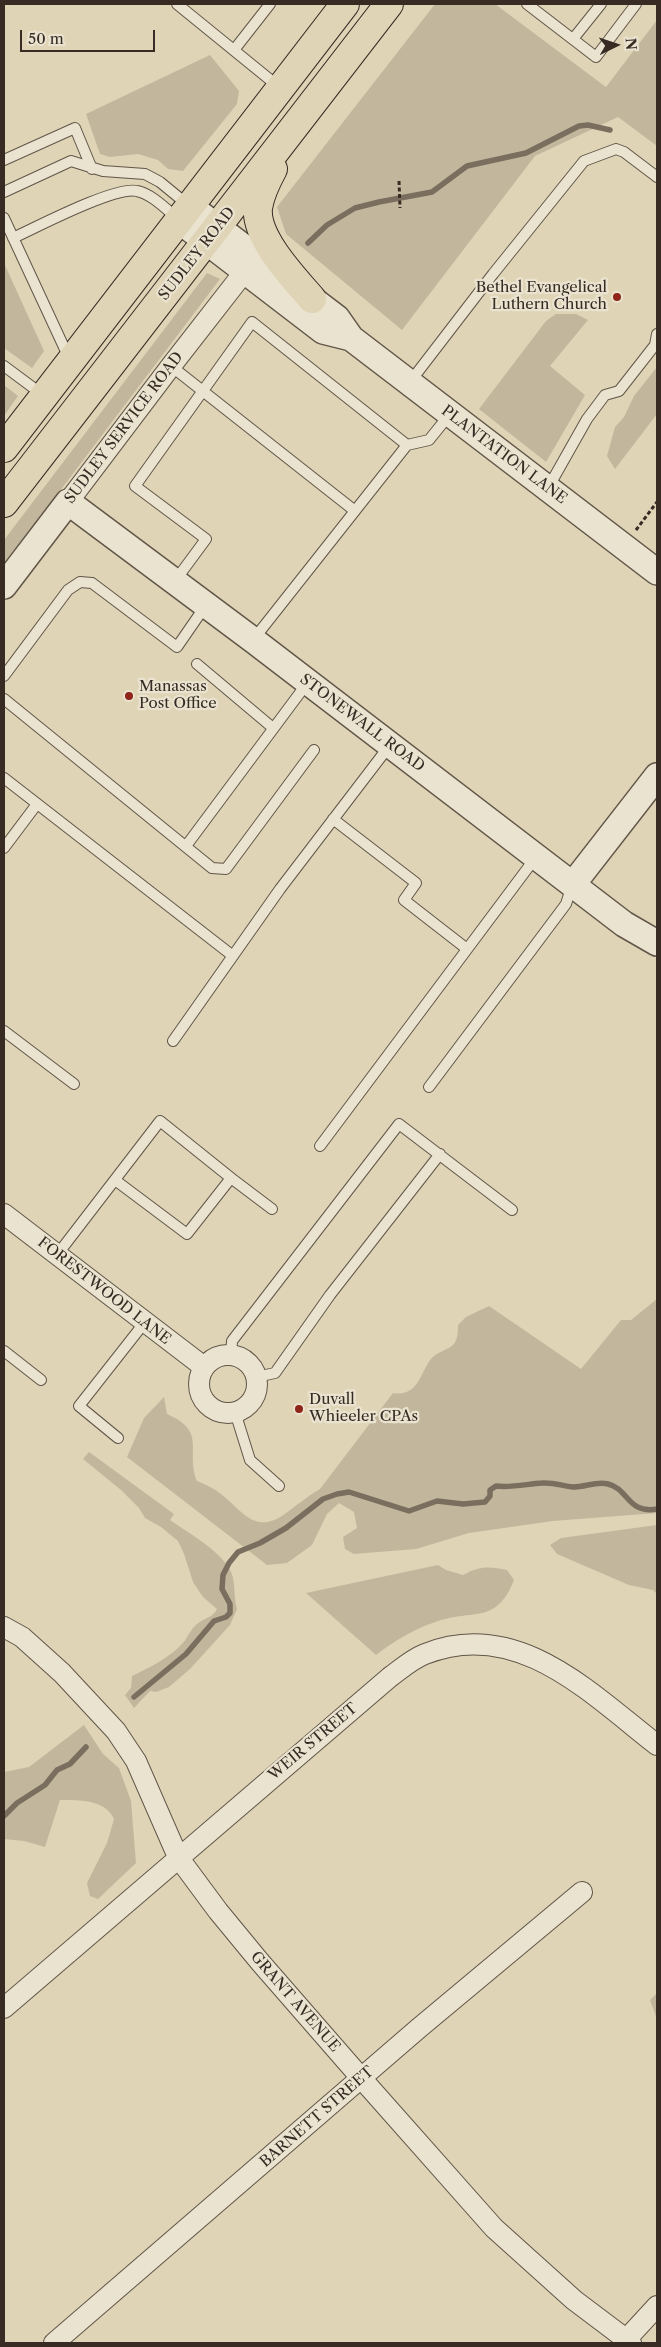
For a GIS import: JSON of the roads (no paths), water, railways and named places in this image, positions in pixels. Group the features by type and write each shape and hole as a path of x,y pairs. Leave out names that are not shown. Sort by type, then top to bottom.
{"main road":[{"path":"4,448 345,4"},
{"name":"SUDLEY ROAD","path":"4,503 389,4"},
{"path":"287,136 263,188 258,209 258,219 275,254 312,299"}],"street":[{"name":"PLANTATION LANE","path":"185,214 212,234 312,299 337,318 351,338 657,572"},
{"name":"PLANTATION LANE","path":"212,234 245,271 323,331 351,338"},
{"name":"SUDLEY SERVICE ROAD","path":"4,586 245,271"},
{"name":"STONEWALL ROAD","path":"68,502 254,640 624,924 657,943"},
{"path":"573,884 657,776"},
{"name":"FORESTWOOD LANE","path":"4,1214 204,1367"},
{"path":"231,1355 247,1362 256,1377 256,1392 253,1399 242,1410 228,1413 214,1410 203,1399 198,1385 204,1367 217,1356 231,1355"},
{"name":"GRANT AVENUE","path":"4,1627 22,1637 62,1672 116,1731 136,1761 178,1857 242,1940 362,2079 494,2228 574,2300 627,2342"},
{"name":"WEIR STREET","path":"4,2008 390,1677 424,1654 447,1647 471,1644 495,1645 534,1656 581,1686 657,1745"},
{"name":"BARNETT STREET","path":"54,2343 582,1892"},
{"path":"627,2342 657,2306"}],"lane":[{"path":"177,4 281,88"},
{"path":"234,50 270,4"},
{"path":"527,4 596,57 636,4"},
{"path":"573,39 601,4"},
{"path":"4,160 75,128 92,169"},
{"path":"409,383 584,161 616,149 624,152 657,177"},
{"path":"4,192 71,161 92,169 145,174 160,182 185,214"},
{"path":"13,238 99,200 128,190 138,191 185,214"},
{"path":"4,218 70,361"},
{"path":"174,581 206,539 135,486 252,322 407,445"},
{"path":"548,489 587,419 605,394 619,391 655,345 657,334"},
{"path":"4,366 43,396"},
{"path":"171,366 355,511"},
{"path":"254,640 407,445 429,440 450,414"},
{"path":"4,676 68,590 80,582 92,583 177,647 206,605"},
{"path":"197,664 273,728"},
{"path":"186,846 308,682"},
{"path":"4,699 212,868 226,870 314,750"},
{"path":"173,1041 333,819 390,745"},
{"path":"4,778 233,956"},
{"path":"4,848 37,804"},
{"path":"333,819 416,883 404,900 467,949"},
{"path":"320,1146 537,856"},
{"path":"429,1087 566,904 573,884"},
{"path":"4,1030 74,1084"},
{"path":"58,1255 160,1121 272,1209"},
{"path":"231,1355 232,1341 399,1124 512,1210"},
{"path":"256,1377 275,1373 330,1295 440,1154"},
{"path":"115,1180 187,1234 231,1178"},
{"path":"118,1438 80,1406 144,1322"},
{"path":"4,1351 41,1380"},
{"path":"235,1412 250,1460 279,1486"}],"waterway":[{"path":"308,243 327,225 355,208 432,192 467,166 526,153 579,126 588,125 610,130"},
{"path":"134,1697 186,1654 214,1621 226,1617 230,1613 230,1604 222,1589 223,1575 229,1563 238,1552 260,1543 286,1528 323,1499 349,1492 409,1511 437,1501 463,1504 485,1502 490,1496 490,1490 496,1486 546,1483 573,1487 604,1483 615,1487 634,1505 640,1508 647,1510 657,1509"},
{"path":"4,1816 17,1803 45,1785 57,1770 70,1764 86,1747"}],"place":[{"name":"Bethel Evangelical Luthern Church","path":"617,297"},
{"name":"Manassas Post Office","path":"129,696"},
{"name":"Duvall Whieeler CPAs","path":"299,1409"}]}
